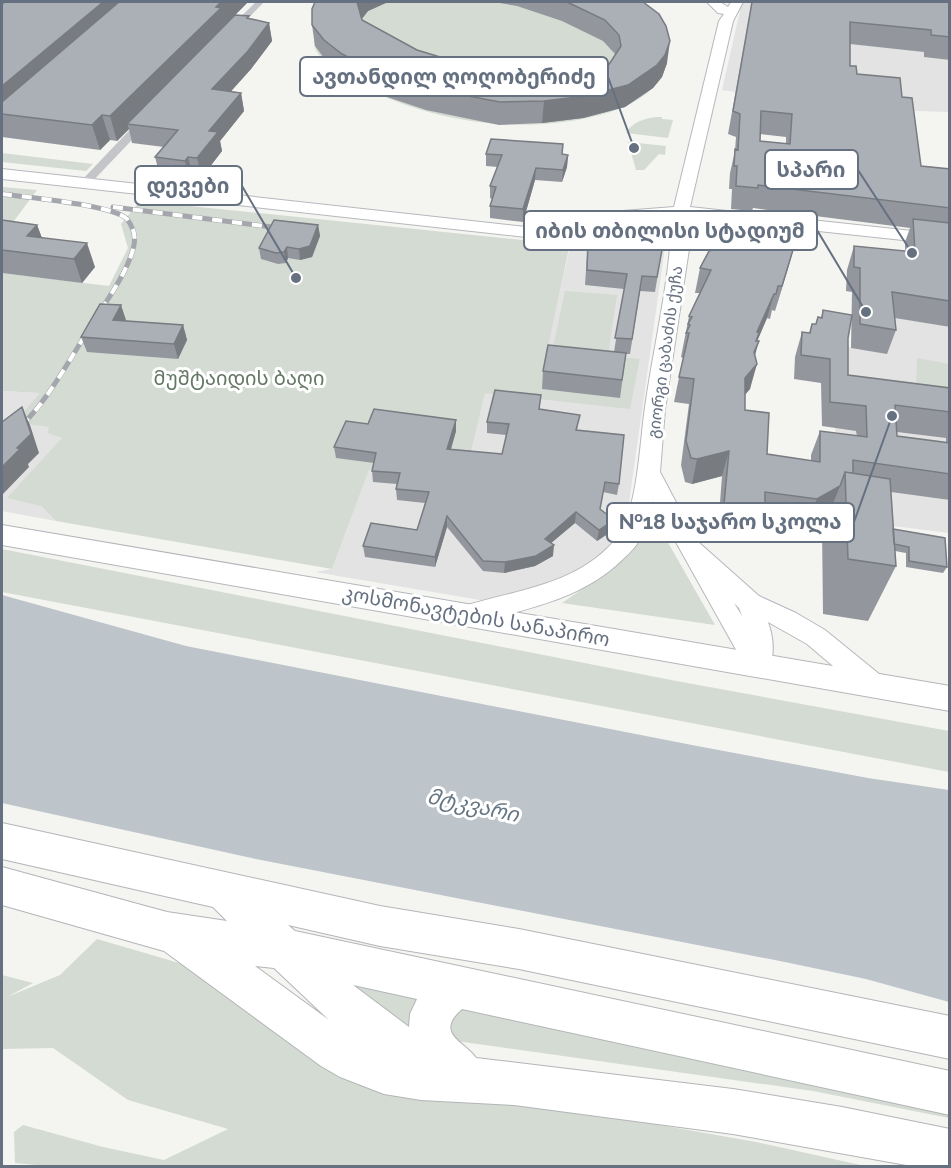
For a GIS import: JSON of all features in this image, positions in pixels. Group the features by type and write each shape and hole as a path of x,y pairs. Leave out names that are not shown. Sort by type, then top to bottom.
{"highway":[{"path":"8,844 402,930 519,949 950,1038"},
{"path":"2,886 167,932 287,950 950,1093"},
{"path":"224,891 345,1004 389,1039 415,1054 468,1073 786,1119 864,1132 950,1152"},
{"path":"167,932 227,970 318,1038 366,1066 410,1078 468,1073"},
{"path":"458,987 442,996 431,1014 429,1024 435,1048 441,1058 468,1073"}],"main road":[{"name":"გიორგი ცაბაძის ქუჩა","path":"467,615 548,594 577,581 606,561 628,540 638,516 649,472 655,409 680,247 681,212 721,9 737,2"},
{"path":"2,174 526,232 597,218 681,212 950,240"},
{"path":"680,247 689,238 719,226 768,224 825,226"},
{"path":"649,472 688,546 758,666"},
{"name":"კოსმონავტების სანაპირო","path":"2,536 950,699"},
{"path":"688,546 750,603 787,620 816,637 875,686"},
{"path":"727,615 745,618 750,615 750,603"},
{"path":"750,603 761,639 758,666"}],"street":[{"path":"227,36 260,2"},
{"path":"85,183 152,113"}],"shaded area":[{"path":"742,2 895,2 949,7 949,112 851,109 722,90"},
{"path":"640,232 660,235 666,240 626,524 596,561 561,584 486,601 315,572 332,569 369,470 465,477 485,392 630,408 640,359 547,347 573,234"},
{"path":"882,296 910,308 909,320 949,327 949,533 845,520 842,460 835,428 843,344 851,348 886,353"},
{"path":"2,391 40,393 49,427 62,437 41,506 56,521 2,511"}],"green space":[{"path":"339,2 597,2 667,63 658,82 644,96 607,113 540,124 470,121 403,104 342,74 324,60 314,45 315,36"},
{"path":"662,117 662,119 673,120 668,138 626,133 632,125 642,120"},
{"path":"628,142 666,146 665,155 659,154 644,170 636,170"},
{"path":"2,153 93,164 86,171 2,162"},
{"path":"2,187 37,190 2,237"},
{"name":"მუშტაიდის ბაღი","path":"140,201 562,244 569,248 548,347 553,347 565,291 617,295 608,355 640,359 630,409 485,393 465,477 369,470 332,569 56,521 41,506 7,498 62,438 48,433 49,427 15,422 40,393 2,391 2,273 109,286 128,248 121,224"},
{"path":"917,358 949,364 949,401 916,395"},
{"path":"650,511 715,625 562,603 608,571"},
{"path":"2,549 671,680 949,731 949,772 2,592"},
{"path":"97,939 227,977 518,1100 756,1142 865,1166 46,1166 15,1163 14,1132 23,1125 103,1147 164,1160 228,1129 128,1100 53,1048 2,1049 2,975 33,983 7,997 60,975"},
{"path":"328,965 439,991 428,1046"},
{"path":"467,1009 949,1111 949,1118 813,1091 456,1041 447,1031 450,1022 456,1013"}],"water":[{"name":"მტკვარი","path":"2,595 186,646 697,746 868,778 949,790 949,1002 866,979 256,859 2,803"}],"building":[{"path":"5,2 103,2 2,86 2,4"},
{"path":"119,2 221,2 216,7 221,8 110,116 102,115 92,125 2,114 2,102"},
{"path":"315,2 357,2 362,20 417,50 463,64 518,76 566,75 600,66 606,69 621,46 619,35 605,20 567,2 643,2 659,14 666,26 670,41 665,55 657,65 628,85 585,96 544,101 500,102 425,88 382,74 342,54 324,40 312,25 312,9"},
{"path":"752,2 950,2 950,37 931,35 931,30 850,22 850,66 856,66 857,74 900,78 902,97 912,98 921,166 950,169 950,208 758,185 758,188 736,186 737,166 734,166 735,149 738,150 740,114 733,111","holes":["761,111 792,114 790,144 760,141"]},
{"path":"235,15 249,16 247,18 269,23 248,51 212,89 241,93 209,131 218,132 197,158 188,157 185,161 155,157 178,130 127,124"},
{"path":"491,139 563,144 562,154 568,155 563,170 536,168 523,209 490,206 496,187 490,186 502,155 486,154"},
{"path":"913,219 950,223 950,301 892,292 896,330 860,324 860,268 854,267 854,246 915,252"},
{"path":"2,220 37,225 27,236 87,243 74,259 2,250"},
{"path":"274,220 318,225 310,246 299,249 287,247 284,252 276,253 259,248"},
{"path":"595,222 663,226 662,250 657,277 642,276 632,339 615,338 627,274 587,270 588,241 593,241"},
{"path":"758,226 778,233 788,241 796,240 782,286 778,286 757,332 759,333 756,341 759,341 754,352 757,364 745,378 745,410 769,413 767,454 820,462 820,431 867,437 866,406 830,402 830,359 801,355 802,332 810,333 812,324 816,324 818,317 822,318 823,310 852,315 848,338 848,375 950,388 950,412 895,405 897,436 950,443 950,474 853,460 853,473 845,472 840,486 817,499 765,492 765,510 724,504 729,451 697,459 691,458 686,441 694,379 679,377 689,333 686,333 692,317 689,316 711,270 700,268 709,251 714,249 711,247 716,245 712,243 718,241 714,239 722,234 714,229"},
{"path":"100,304 121,305 113,320 183,325 174,344 81,337"},
{"path":"548,345 626,353 622,380 543,371"},
{"path":"495,390 541,395 539,409 580,415 576,430 624,435 619,484 605,482 600,509 614,520 599,530 576,512 545,539 554,545 536,556 505,562 483,561 447,516 435,557 363,546 371,523 417,530 429,492 396,489 400,473 372,471 376,453 334,447 346,421 368,424 374,409 456,420 447,449 502,454 509,424 487,422"},
{"path":"22,407 31,434 2,467 2,422"},
{"path":"845,472 890,479 896,566 848,559"},
{"path":"893,529 945,538 947,567 909,561 909,547 894,544"}],"railway":[{"path":"2,194 68,202 119,214 127,219 135,238 123,274 65,368 44,400 7,439"},
{"path":"113,207 288,229"},
{"path":"2,443 9,438"}],"place":[{"name":"ავთანდილ ღოღობერიძე","path":"634,148"},
{"name":"სპარი","path":"912,253"},
{"name":"დევები","path":"296,278"},
{"name":"იბის თბილისი სტადიუმ","path":"866,312"},
{"name":"№18 საჯარო სკოლა","path":"892,416"}]}
